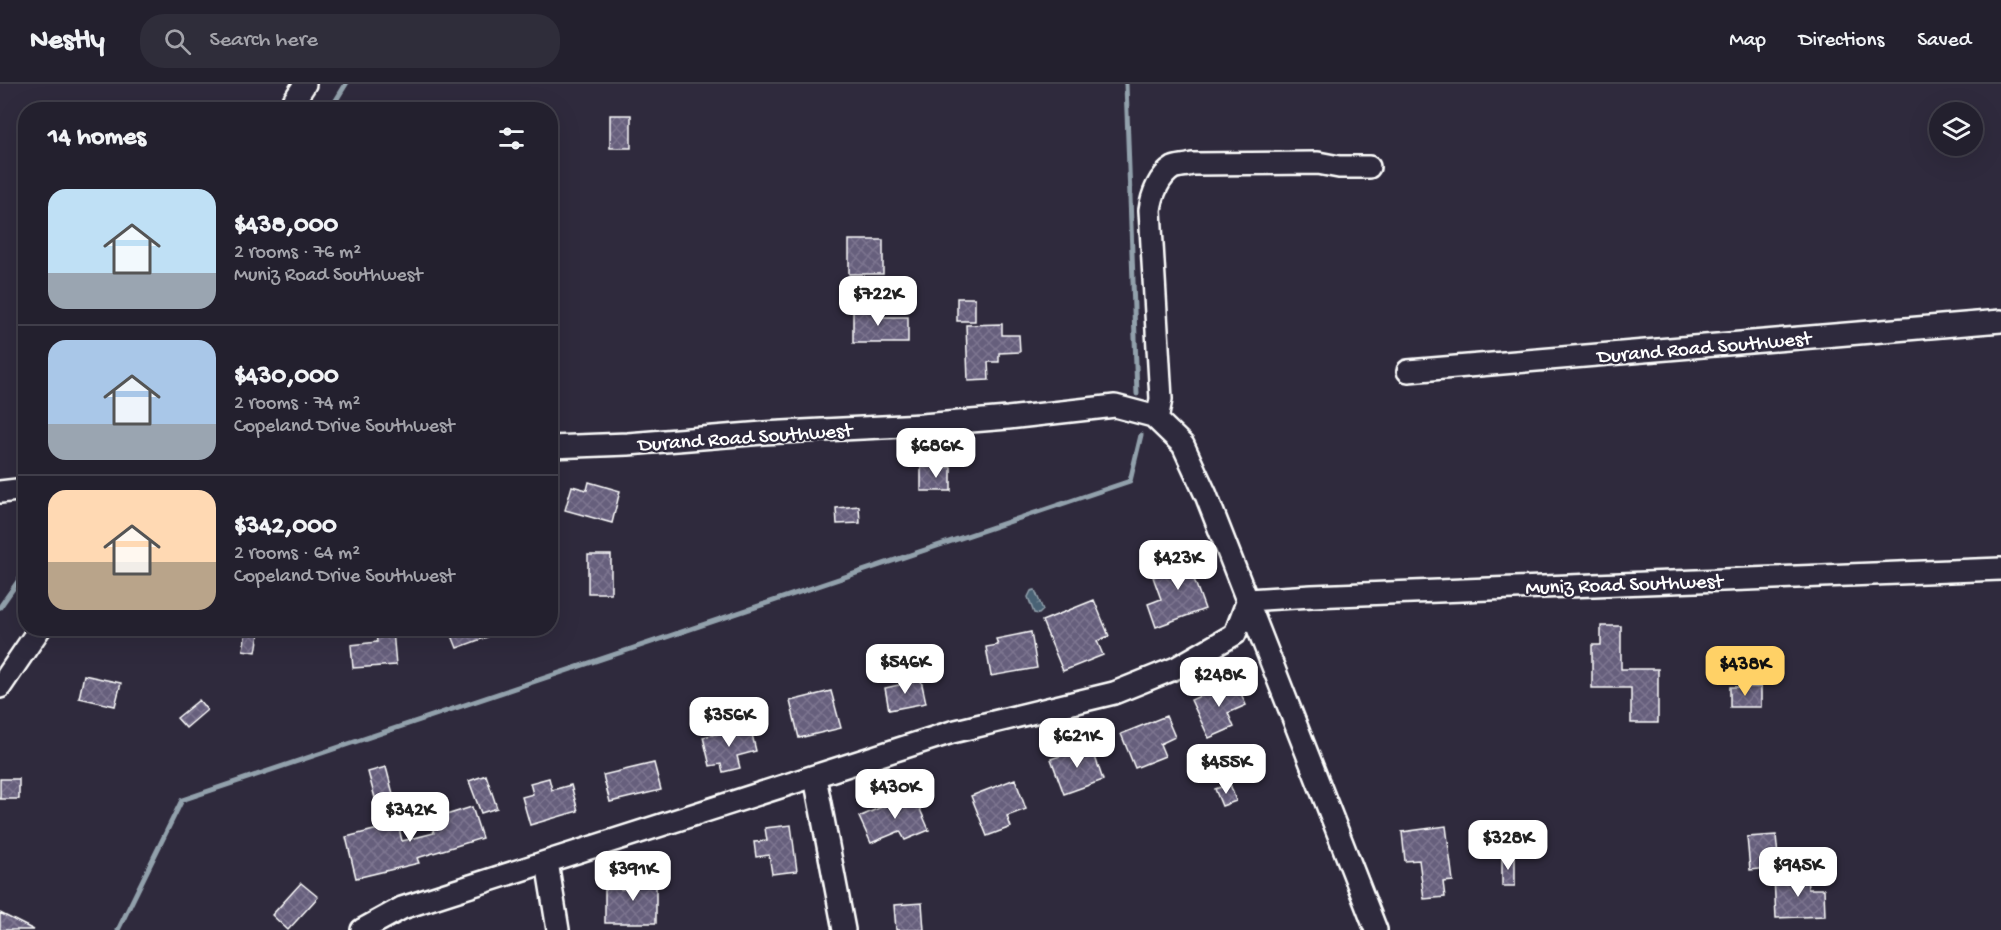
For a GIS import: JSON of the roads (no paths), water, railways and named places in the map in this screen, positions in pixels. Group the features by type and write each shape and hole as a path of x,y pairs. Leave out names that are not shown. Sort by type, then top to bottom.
{"street":[{"path":"293,102 305,84"},
{"path":"1369,167 1339,167 1318,163 1192,165 1173,168 1152,195 1150,210 1161,399 1155,418 1183,445 1206,495 1376,930"},
{"name":"Durand Road Southwest","path":"1408,371 2001,321"},
{"name":"Durand Road Southwest","path":"558,447 933,424 1115,406 1155,418"},
{"path":"0,492 18,490"},
{"name":"Muniz Road Southwest","path":"1248,600 2001,569"},
{"path":"362,930 402,908 952,732 1114,693 1176,668 1235,634 1248,600"},
{"path":"0,687 35,636"},
{"path":"815,777 844,930"},
{"path":"547,862 558,930"}],"water":[{"path":"1035,590 1043,610 1039,614 1034,613 1028,597 1031,591"}],"waterway":[{"path":"335,102 346,84"},
{"path":"1126,84 1137,394"},
{"path":"118,930 182,800 1130,481 1141,435"},
{"path":"0,607 18,581"}]}
